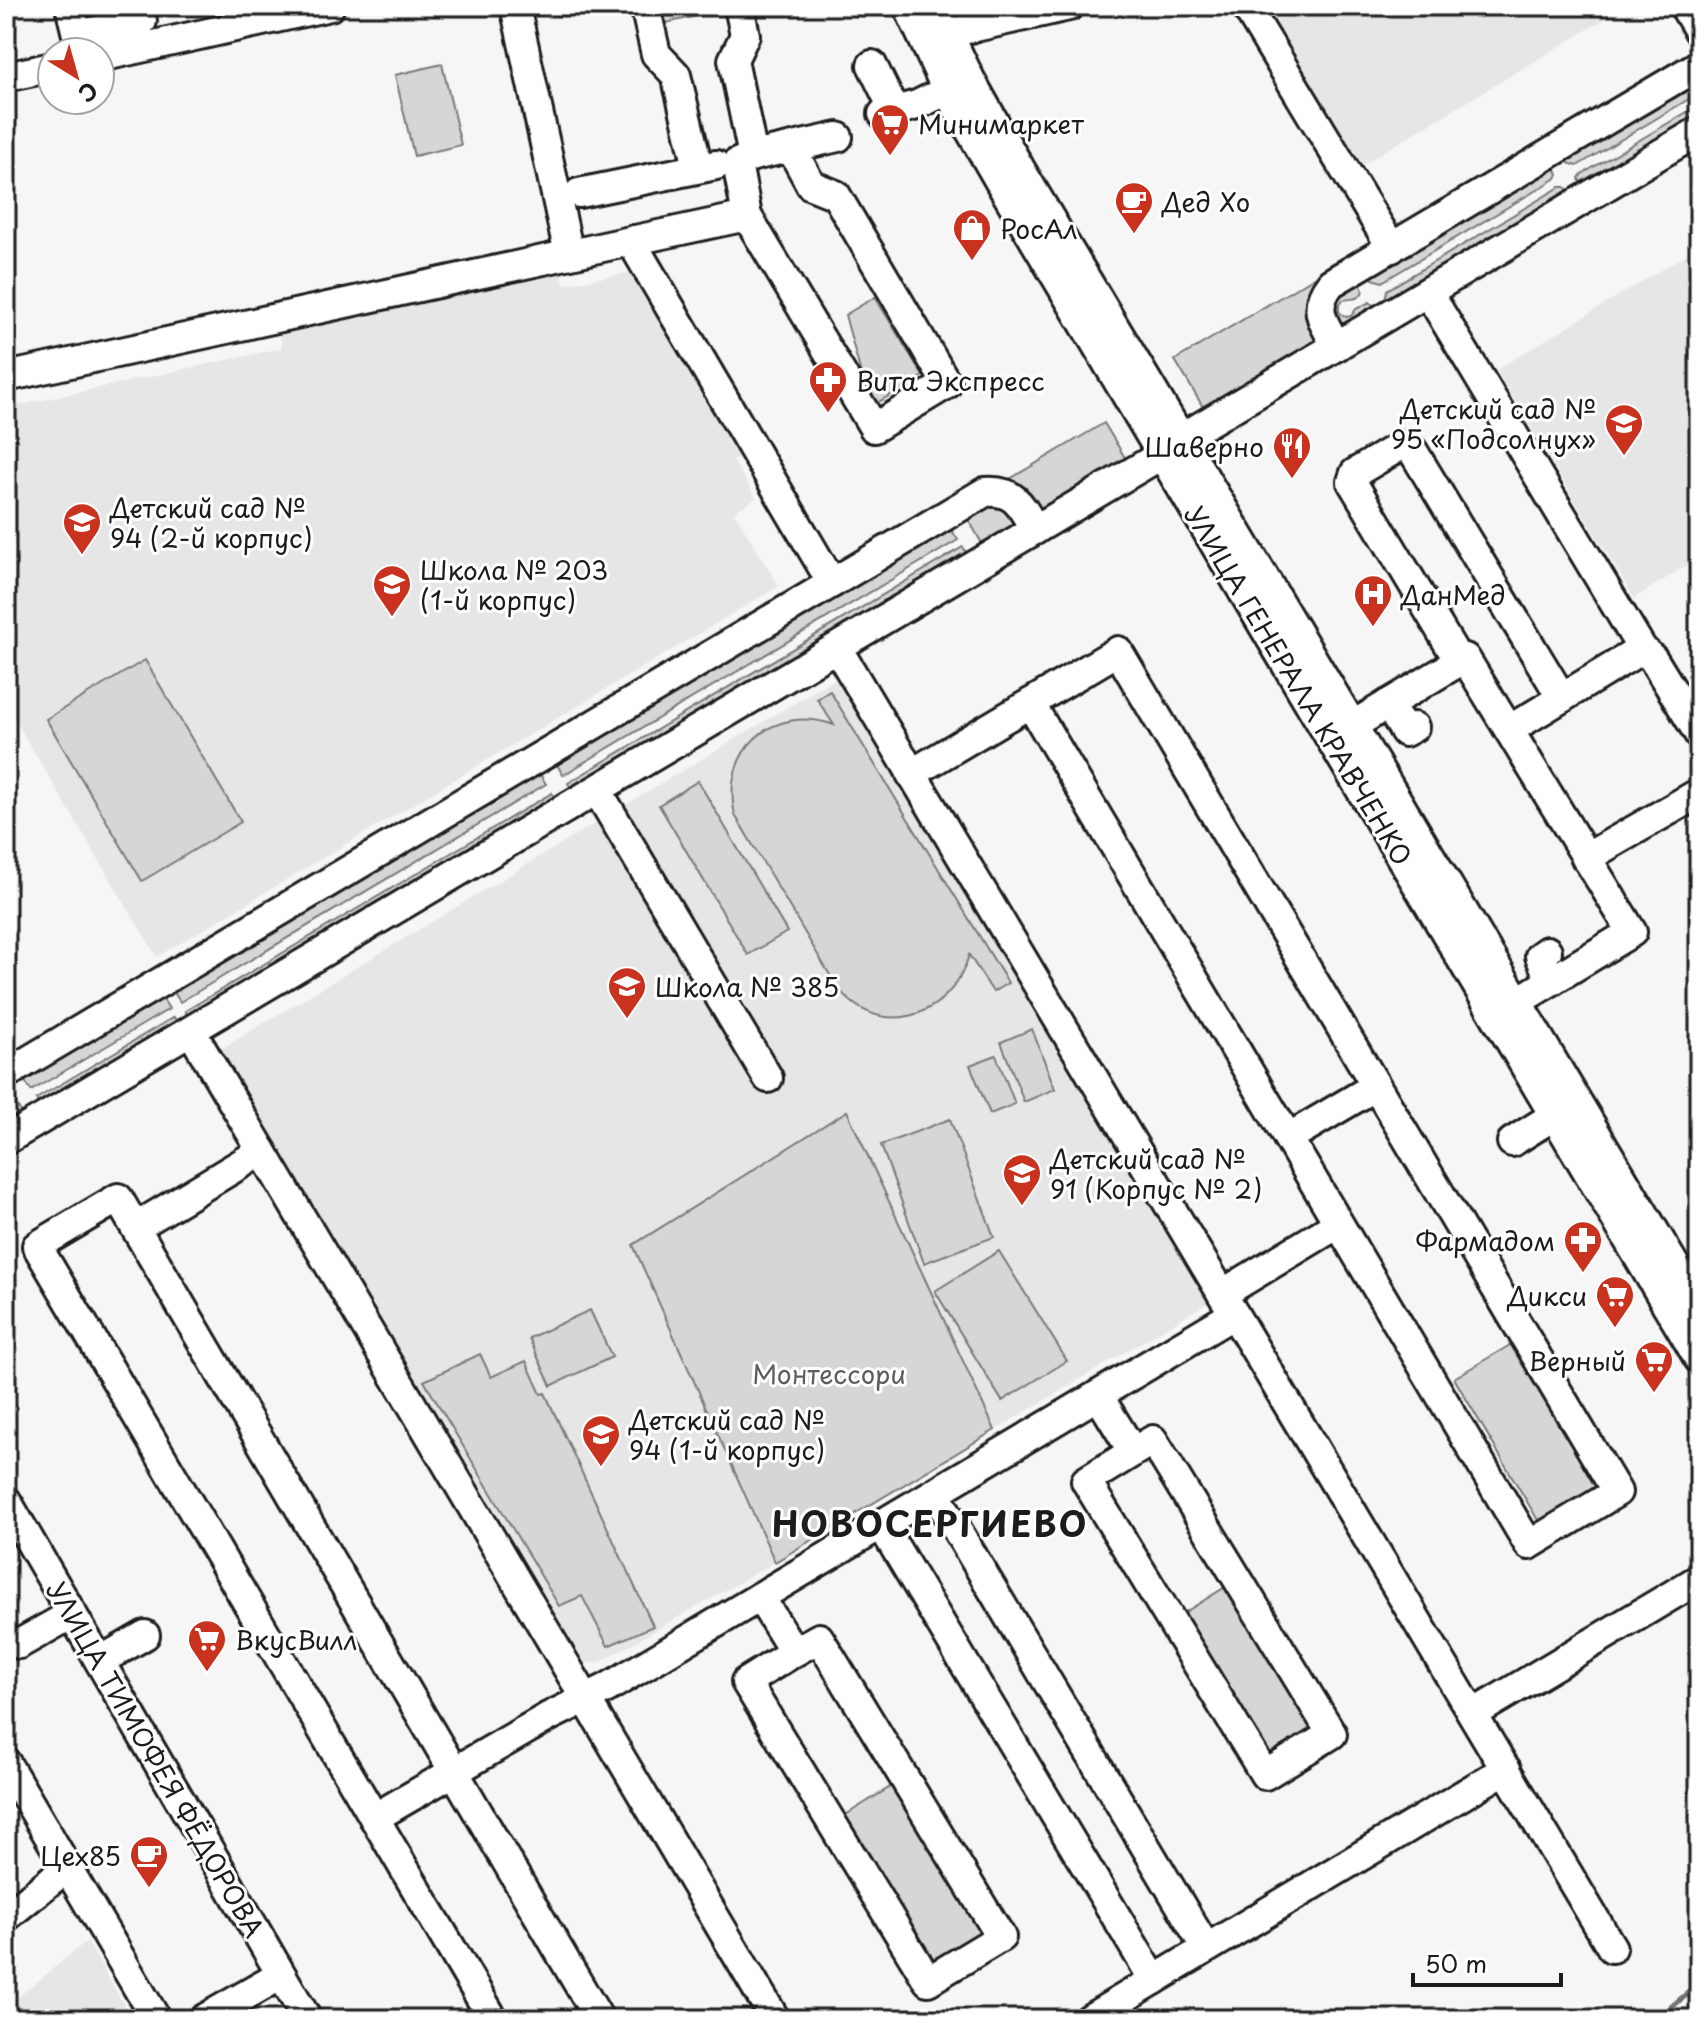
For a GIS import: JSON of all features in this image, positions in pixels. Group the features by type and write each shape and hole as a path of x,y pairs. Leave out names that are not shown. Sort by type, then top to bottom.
{"street":[{"path":"70,6 77,36"},
{"path":"106,36 143,25 330,6"},
{"path":"515,6 569,254"},
{"path":"645,6 656,54 676,75 698,167"},
{"path":"739,6 745,35 733,60 745,159 747,216 874,428 947,384 836,195 811,185 791,148"},
{"name":"УЛИЦА ГЕНЕРАЛА КРАВЧЕНКО","path":"908,6 936,40 959,85 1022,172 1172,446 1506,1008 1691,1303 1699,1359"},
{"name":"УЛИЦА ГЕНЕРАЛА КРАВЧЕНКО","path":"935,6 936,40"},
{"path":"936,40 1069,6"},
{"path":"1246,6 1392,248"},
{"path":"1684,6 1699,31"},
{"path":"116,45 143,25"},
{"path":"872,65 889,113 917,105 959,85"},
{"path":"1337,346 1322,320 1319,307 1322,294 1331,283 1699,65"},
{"path":"6,77 36,70"},
{"path":"6,1140 1035,530 1699,131"},
{"path":"579,193 838,137"},
{"path":"6,377 747,216"},
{"path":"635,240 644,266 832,583"},
{"path":"1428,292 1642,649 1653,659 1697,727"},
{"path":"1459,661 1352,482 1355,473 1400,446 1407,446 1413,451 1562,698"},
{"path":"6,1074 985,492 1000,491 1014,498 1035,530"},
{"path":"837,648 1612,1948"},
{"path":"1509,730 1642,649"},
{"path":"911,774 1030,703 1118,651 1617,1492 1529,1545 1030,703"},
{"path":"1342,732 1465,658 1632,932 1506,1008"},
{"path":"1388,704 1405,732 1414,727"},
{"path":"597,790 768,1078"},
{"path":"1586,858 1699,793"},
{"path":"1547,951 1540,956 1551,981"},
{"name":"УЛИЦА ГЕНЕРАЛА КРАВЧЕНКО","path":"1506,1008 1555,1115 1691,1303"},
{"path":"191,1031 775,2019"},
{"path":"1288,1138 1376,1086"},
{"path":"1512,1142 1555,1115"},
{"path":"136,1227 262,1151"},
{"path":"493,2019 37,1246 118,1198 599,2019"},
{"path":"374,1818 760,1597 1098,1395 1338,1224"},
{"path":"1098,1395 1133,1452"},
{"path":"1153,1440 1332,1734 1265,1775 1086,1481 1133,1452 1153,1440"},
{"path":"935,1493 1206,1948"},
{"name":"УЛИЦА ТИМОФЕЯ ФЁДОРОВА","path":"6,1500 307,2019"},
{"path":"881,1524 1154,1980"},
{"path":"1473,1714 1699,1579"},
{"path":"760,1597 794,1652"},
{"path":"19,1644 72,1614"},
{"path":"100,1661 145,1635"},
{"path":"819,1638 1001,1937 928,1981 746,1682 794,1652 819,1638"},
{"path":"6,1763 156,2019"},
{"path":"1089,2019 1506,1769"},
{"path":"6,1917 66,1868"},
{"path":"204,2019 281,1975"}],"shaded area":[{"path":"1262,6 1627,6 1358,167"},
{"name":"Детский сад № 95 «Подсолнух»","path":"1699,247 1699,558 1634,598 1496,370"},
{"name":"Школа № 203 (1-й корпус)","path":"561,267 564,284 635,272 744,453 733,460 756,498 734,512 779,586 157,957 6,705 6,408 282,348 279,330"},
{"name":"Школа № 385","path":"836,678 1029,992 1209,1302 995,1430 847,1112 633,1245 775,1562 600,1662 585,1663 221,1049"},
{"path":"87,1941 132,2019 6,2019 6,2007"}],"green space":[{"path":"653,6 722,6 724,10 657,25"},
{"path":"442,64 461,145 414,156 395,75"},
{"path":"1699,78 1699,93 1577,166 1568,163 1565,158"},
{"path":"1699,105 1699,118 1582,188 1579,178 1582,174"},
{"path":"1554,164 1558,175 1555,179 1382,282 1373,279 1370,274"},
{"path":"1560,187 1565,187 1572,194 1388,304 1385,299 1387,290"},
{"path":"1345,259 1316,334 1316,342 1206,412 1175,360"},
{"path":"1359,280 1363,291 1355,298 1343,300 1339,312 1346,317 1351,316 1356,309 1370,302 1377,310 1346,326 1336,322 1333,298"},
{"path":"875,297 923,376 870,407 845,315"},
{"path":"1104,423 1127,461 1048,508 1031,503 1010,479"},
{"path":"999,500 1013,514 1014,525 984,547 966,515"},
{"path":"949,526 958,540 563,775 555,761"},
{"path":"963,547 968,556 573,791 568,783"},
{"path":"145,660 241,822 142,881 46,719"},
{"path":"830,691 1008,983 993,992 969,955 960,977 946,995 929,1008 910,1016 890,1017 869,1013 851,1001 834,982 735,815 732,792 735,771 743,753 771,727 790,721 811,720 834,725 817,699"},
{"path":"538,771 546,784 180,1002 172,989"},
{"path":"698,781 787,932 748,955 659,805"},
{"path":"552,793 556,801 190,1019 185,1011"},
{"path":"161,996 169,1009 31,1091 23,1078"},
{"path":"174,1017 179,1026 41,1108 36,1099"},
{"path":"1032,1029 1055,1089 1024,1102 1001,1042"},
{"path":"996,1055 1015,1104 990,1114 970,1065"},
{"path":"6,1087 24,1117 6,1128"},
{"name":"Монтессори","path":"847,1111 995,1430 775,1562 633,1245"},
{"path":"950,1119 994,1237 924,1263 881,1145"},
{"path":"999,1251 1067,1361 1002,1401 935,1291"},
{"path":"590,1310 612,1357 551,1386 529,1338"},
{"path":"1522,1338 1607,1482 1539,1522 1454,1378"},
{"path":"480,1354 491,1377 526,1361 541,1394 545,1393 653,1626 608,1646 582,1596 559,1606 424,1381"},
{"path":"1227,1586 1318,1732 1270,1762 1179,1616"},
{"path":"892,1786 983,1931 935,1961 844,1816"}],"waterway":[{"path":"1669,2009 1699,1984"}],"place":[{"name":"Минимаркет","path":"890,157"},
{"name":"Дед Хо","path":"1134,235"},
{"name":"РосАл","path":"972,262"},
{"name":"Вита Экспресс","path":"828,414"},
{"name":"Детский сад № 95 «Подсолнух»","path":"1624,457"},
{"name":"Шаверно","path":"1292,480"},
{"name":"Детский сад № 94 (2-й корпус)","path":"82,556"},
{"name":"Школа № 203 (1-й корпус)","path":"392,618"},
{"name":"ДанМед","path":"1373,628"},
{"name":"Школа № 385","path":"627,1020"},
{"name":"Детский сад № 91 (Корпус № 2)","path":"1022,1207"},
{"name":"Фармадом","path":"1583,1274"},
{"name":"Дикси","path":"1615,1329"},
{"name":"Верный","path":"1654,1394"},
{"name":"Детский сад № 94 (1-й корпус)","path":"601,1468"},
{"name":"ВкусВилл","path":"207,1673"},
{"name":"Цех85","path":"149,1889"}],"district":[{"name":"НОВОСЕРГИЕВО","path":"930,1523"}]}
